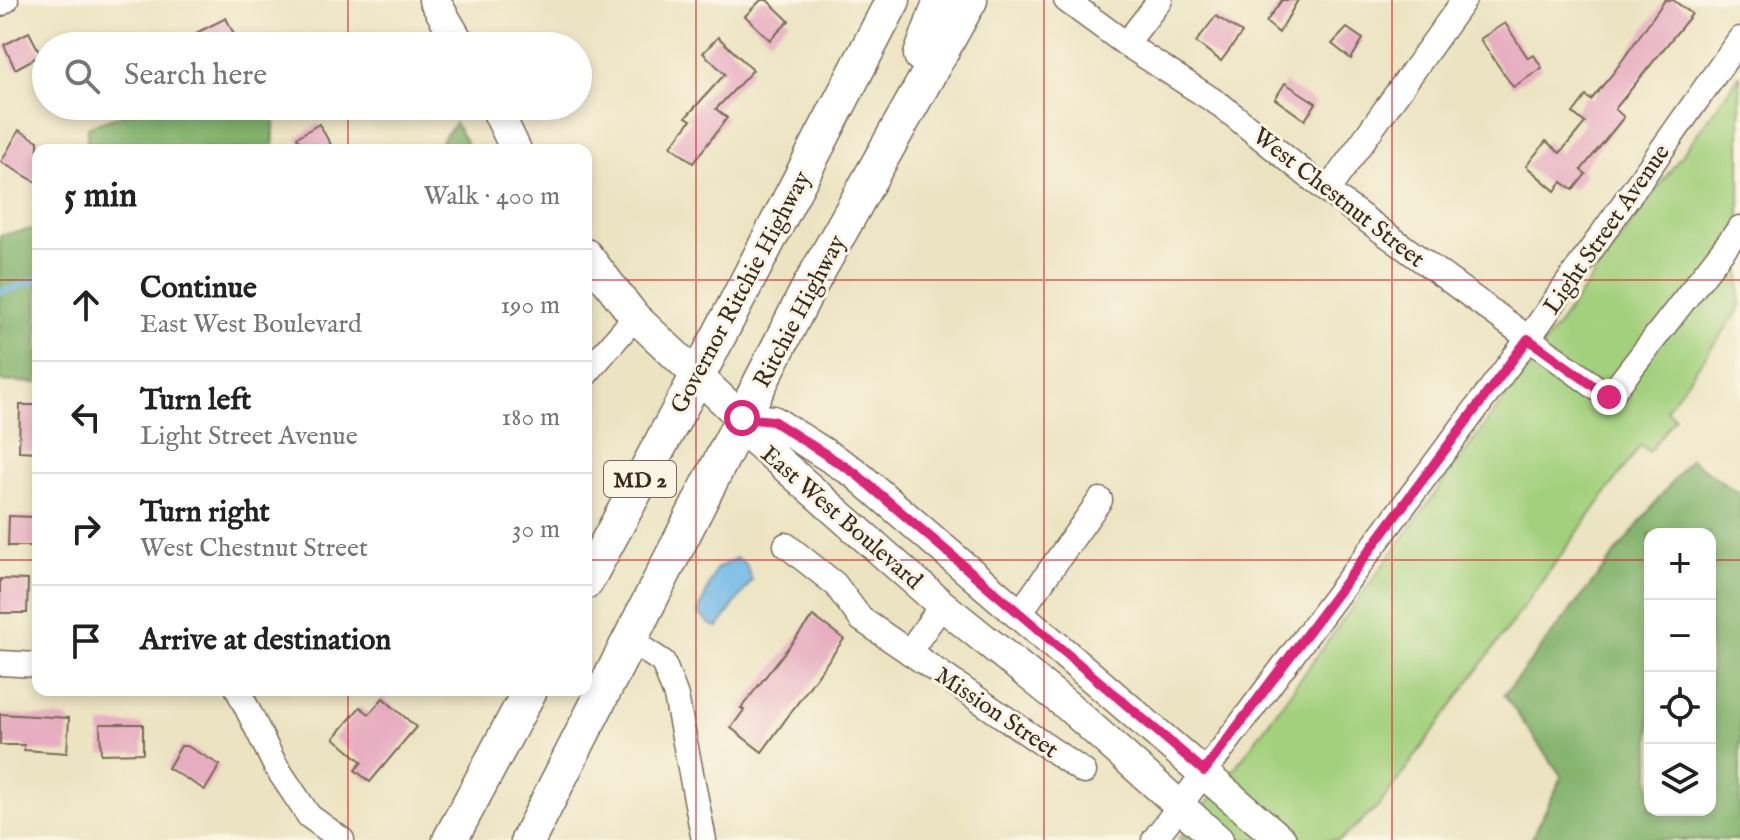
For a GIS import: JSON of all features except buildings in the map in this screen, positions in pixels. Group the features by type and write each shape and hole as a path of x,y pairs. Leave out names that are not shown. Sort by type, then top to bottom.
{"highway":[{"name":"Governor Ritchie Highway","path":"592,571 893,0"},
{"path":"891,142 941,0"},
{"name":"Ritchie Highway","path":"528,840 807,291 970,0"},
{"path":"450,840 527,696"}],"main road":[{"path":"434,0 453,32"},
{"path":"502,120 513,144"},
{"path":"592,262 635,317 742,418"},
{"name":"East West Boulevard","path":"742,418 755,440 942,605 1069,707 1218,840"},
{"name":"East West Boulevard","path":"742,418 773,421 855,473 1281,840"}],"street":[{"path":"0,4 6,0"},
{"name":"West Chestnut Street","path":"1066,0 1126,44 1222,106 1327,191 1609,397 1740,228"},
{"path":"1126,44 1160,0"},
{"path":"1327,191 1464,0"},
{"name":"Light Street Avenue","path":"1154,840 1528,339 1740,39"},
{"path":"592,367 635,317"},
{"path":"1019,614 1100,500"},
{"name":"Mission Street","path":"786,545 835,584 861,619 1084,772"},
{"name":"Mission Street","path":"909,652 942,605"},
{"path":"631,641 663,662 676,696 704,840"},
{"path":"0,663 32,665"},
{"path":"241,696 275,765 309,816 342,840"}],"green space":[{"path":"1740,75 1740,309 1666,410 1675,417 1649,452 1641,445 1379,806 1340,840 1178,840 1247,752"},
{"path":"108,120 274,120 273,144 87,144 88,127"},
{"path":"455,123 467,144 439,144"},
{"path":"32,229 32,383 0,381 0,235"},
{"path":"1690,459 1740,494 1740,840 1531,840 1562,777 1504,695"}],"water":[{"path":"736,558 746,564 752,580 718,627 711,625 698,613 716,569"}],"waterway":[{"path":"0,292 32,282"}],"route":[{"path":"742,418 773,421 855,473 1204,771 1528,339 1609,397"}]}
